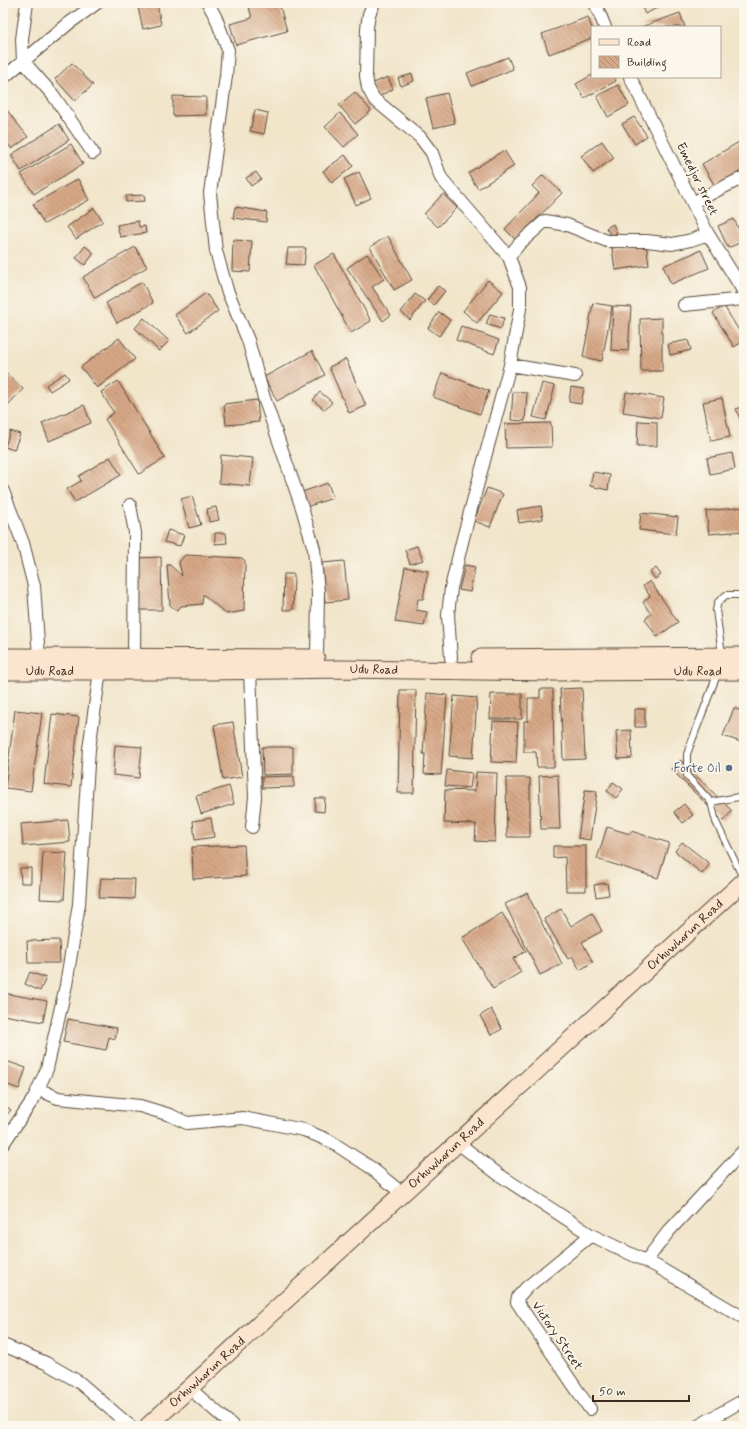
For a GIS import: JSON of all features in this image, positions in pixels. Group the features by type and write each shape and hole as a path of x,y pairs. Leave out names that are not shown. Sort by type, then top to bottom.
{"main road":[{"name":"Udu Road","path":"3,671 250,671 342,669 554,672 720,664 744,656"},
{"name":"Udu Road","path":"3,657 451,658 720,664 744,671"},
{"name":"Orhuwhorun Road","path":"148,1426 558,1053 676,942 744,881"}],"street":[{"path":"27,3 22,39 23,61 53,95 93,152"},
{"path":"3,78 68,24 97,3"},
{"path":"208,3 216,18 228,50 226,76 210,193 216,251 227,290 248,340 266,405 302,508 314,549 318,592 317,658"},
{"path":"374,3 369,14 367,28 366,76 368,88 374,99 420,138 432,154 441,178 509,257 520,287 520,309 510,365 451,588 448,615 451,658"},
{"path":"594,3 605,26"},
{"name":"Emedjor street","path":"631,78 694,202 708,234 744,292"},
{"path":"694,202 744,177"},
{"path":"509,257 519,244 545,221 567,225 607,241 647,241 672,244 691,240 708,234"},
{"path":"684,305 744,299"},
{"path":"510,365 575,376"},
{"path":"3,491 23,543 34,586 39,657"},
{"path":"130,505 135,533 134,658"},
{"path":"3,1144 15,1128 38,1089 47,1069 66,985 79,904 89,749 100,671"},
{"path":"250,671 255,790 252,827"},
{"path":"38,1089 58,1098 140,1106 170,1115 187,1123 243,1118 304,1130 330,1141 370,1167 403,1194"},
{"path":"458,1143 498,1174 591,1235 646,1261 744,1318"},
{"path":"646,1261 668,1232 744,1150"},
{"name":"Victory Street","path":"590,1409 517,1302 518,1297 526,1288 591,1235"},
{"path":"3,1345 46,1363 79,1382 130,1426"},
{"path":"189,1388 233,1426"},
{"path":"698,1426 744,1400"}],"lane":[{"path":"744,595 726,595 718,602 716,610 720,664 687,754 685,765 687,776 712,802 716,822 744,881"},
{"path":"712,802 744,796"}],"building":[{"path":"137,3 157,3 161,25 143,29"},
{"path":"248,3 279,3 287,31 236,45 230,24 252,18"},
{"path":"640,3 667,3 645,14"},
{"path":"680,13 685,26 644,26"},
{"path":"588,17 591,26 591,38 549,54 542,34"},
{"path":"508,57 513,69 472,86 467,73"},
{"path":"72,63 93,85 75,101 55,79"},
{"path":"412,74 414,81 401,86 398,78"},
{"path":"591,76 591,78 614,78 616,81 584,98 576,84"},
{"path":"388,77 393,89 377,97 371,84"},
{"path":"618,85 629,105 608,117 597,96"},
{"path":"355,92 371,111 355,124 339,105"},
{"path":"447,93 455,123 433,128 426,98"},
{"path":"173,96 206,97 206,115 173,116"},
{"path":"6,109 28,137 12,149 3,138 3,111"},
{"path":"255,110 268,113 264,134 250,131"},
{"path":"340,113 358,134 344,147 325,127"},
{"path":"634,117 647,136 635,144 622,124"},
{"path":"59,124 69,140 21,171 11,155"},
{"path":"744,139 744,172 716,188 702,164"},
{"path":"602,141 614,158 593,173 581,156"},
{"path":"71,144 83,164 34,194 21,174"},
{"path":"504,150 514,166 478,189 468,173"},
{"path":"345,155 353,166 332,183 323,171"},
{"path":"256,172 261,179 251,186 246,178"},
{"path":"359,172 371,198 356,205 344,179"},
{"path":"543,175 562,193 516,240 505,229 539,193 532,186"},
{"path":"78,179 89,200 44,224 33,204"},
{"path":"443,194 457,208 438,227 424,214"},
{"path":"144,195 145,201 126,202 126,196"},
{"path":"235,207 267,212 266,222 233,218"},
{"path":"94,208 103,221 76,239 67,227"},
{"path":"734,219 744,241 728,248 718,226"},
{"path":"138,221 139,227 145,226 146,233 120,237 117,225"},
{"path":"613,224 617,233 611,236 606,228"},
{"path":"388,236 412,280 394,290 370,247"},
{"path":"233,240 252,241 250,272 232,271"},
{"path":"646,243 649,265 615,270 612,248"},
{"path":"85,246 94,253 85,265 76,258"},
{"path":"135,247 147,267 95,298 83,277"},
{"path":"288,248 306,248 304,265 286,264"},
{"path":"701,250 709,268 671,284 663,266"},
{"path":"334,254 371,321 351,333 314,265"},
{"path":"367,254 384,279 372,287 391,315 383,321 347,268"},
{"path":"488,280 503,292 477,323 463,311"},
{"path":"142,282 153,303 117,323 106,303"},
{"path":"438,286 445,291 434,305 427,300"},
{"path":"206,293 218,311 188,333 175,315"},
{"path":"415,294 425,301 410,320 401,312"},
{"path":"593,303 612,306 602,361 583,357"},
{"path":"613,306 631,307 628,351 611,350"},
{"path":"724,306 744,339 744,341 734,347 713,313"},
{"path":"439,312 450,320 439,336 428,328"},
{"path":"490,314 504,318 501,329 486,324"},
{"path":"144,318 169,341 159,351 135,328"},
{"path":"662,318 662,371 641,371 640,319"},
{"path":"461,326 499,340 494,354 456,340"},
{"path":"119,338 135,359 97,388 81,367"},
{"path":"688,340 691,350 670,355 668,344"},
{"path":"312,351 325,375 277,401 264,377"},
{"path":"346,359 366,406 349,413 329,367"},
{"path":"6,373 23,389 3,410 3,376"},
{"path":"65,373 69,379 50,391 46,385"},
{"path":"442,373 489,391 480,414 433,397"},
{"path":"118,381 165,458 139,474 105,419 114,413 101,392"},
{"path":"542,383 555,386 546,420 533,417"},
{"path":"571,387 584,389 581,404 569,402"},
{"path":"320,392 332,402 325,410 313,400"},
{"path":"513,392 527,393 525,421 511,420"},
{"path":"626,392 664,398 661,418 623,412"},
{"path":"722,398 730,437 711,441 703,402"},
{"path":"257,400 259,422 226,425 224,404"},
{"path":"84,405 91,423 49,441 42,423"},
{"path":"744,406 744,429 736,409"},
{"path":"638,421 657,422 657,446 637,446"},
{"path":"551,423 552,447 506,448 505,424"},
{"path":"10,431 20,434 14,450 5,447"},
{"path":"732,453 735,469 710,474 707,458"},
{"path":"221,455 253,458 250,486 219,483"},
{"path":"110,457 121,475 75,502 67,489 81,481 79,476"},
{"path":"593,472 610,475 608,490 590,486"},
{"path":"328,483 333,498 306,507 302,492"},
{"path":"487,488 503,494 490,527 474,521"},
{"path":"192,496 201,525 189,528 181,499"},
{"path":"541,506 543,519 519,523 517,510"},
{"path":"216,507 219,520 209,522 207,509"},
{"path":"744,507 744,531 709,534 706,511"},
{"path":"641,513 678,517 676,534 639,530"},
{"path":"168,530 184,535 180,546 164,542"},
{"path":"215,533 226,533 227,543 215,544"},
{"path":"417,546 423,560 410,564 405,550"},
{"path":"185,555 242,558 245,561 244,611 226,614 203,594 202,604 181,606 177,611 170,605 167,565 170,565 182,576 179,562"},
{"path":"161,557 162,610 136,610 135,558"},
{"path":"344,561 348,600 325,602 322,563"},
{"path":"465,565 475,567 470,592 459,590"},
{"path":"405,567 428,571 423,599 418,599 416,610 427,612 424,626 395,622"},
{"path":"656,568 661,575 655,579 650,572"},
{"path":"284,574 294,574 293,610 283,610"},
{"path":"650,581 678,622 657,637 645,619 651,614 643,602 650,596 643,586"},
{"path":"582,688 585,759 563,760 560,689"},
{"path":"540,689 553,689 554,767 537,767 536,752 524,752 524,721 528,721 528,698 540,698"},
{"path":"400,690 416,690 414,793 398,793"},
{"path":"427,693 447,695 441,775 424,774 425,754 423,754"},
{"path":"491,694 522,694 522,719 490,719"},
{"path":"454,696 477,698 473,758 449,756"},
{"path":"734,708 744,712 744,743 723,736"},
{"path":"635,709 645,709 645,727 635,727"},
{"path":"15,710 42,713 31,791 5,788"},
{"path":"52,714 79,717 71,787 44,784"},
{"path":"493,721 518,722 516,763 491,762"},
{"path":"233,722 242,777 223,780 214,725"},
{"path":"631,730 632,758 618,759 616,731"},
{"path":"115,745 142,747 139,778 113,775"},
{"path":"262,747 293,747 293,774 263,775"},
{"path":"680,760 732,811 723,821 671,769"},
{"path":"447,770 472,773 470,788 445,786"},
{"path":"476,772 497,773 495,842 475,841 476,824 444,823 445,790 475,791"},
{"path":"558,775 560,829 541,829 539,776"},
{"path":"294,776 294,787 262,788 262,777"},
{"path":"506,778 530,778 530,837 507,837"},
{"path":"613,782 623,789 616,798 607,791"},
{"path":"229,786 234,804 201,814 196,796"},
{"path":"585,790 597,791 590,840 578,838"},
{"path":"315,798 325,798 324,812 315,811"},
{"path":"684,804 693,815 683,823 674,812"},
{"path":"211,818 214,837 195,840 193,821"},
{"path":"68,820 70,842 23,846 21,824"},
{"path":"607,827 630,834 631,831 669,843 658,878 597,859"},
{"path":"682,842 710,864 702,874 675,851"},
{"path":"244,845 246,876 193,879 192,847"},
{"path":"553,846 586,846 586,891 566,891 565,857 553,858"},
{"path":"43,852 67,853 64,900 40,899"},
{"path":"20,868 31,868 31,883 21,883"},
{"path":"101,878 135,879 134,899 99,898"},
{"path":"607,883 609,895 596,897 594,885"},
{"path":"527,893 562,964 540,975 505,904"},
{"path":"561,909 571,926 592,913 602,931 582,942 593,962 580,970 572,956 568,959 544,919"},
{"path":"502,913 526,951 513,959 521,972 493,989 462,938"},
{"path":"59,940 60,963 28,963 27,941"},
{"path":"30,972 46,978 40,991 25,984"},
{"path":"3,993 47,1001 43,1022 3,1015"},
{"path":"491,1009 502,1029 491,1035 480,1016"},
{"path":"68,1019 117,1028 115,1039 109,1037 106,1050 63,1042"},
{"path":"3,1060 26,1068 19,1089 3,1083"},
{"path":"3,1104 11,1110 3,1119"}],"place":[{"name":"Forte Oil","path":"729,768"}]}
